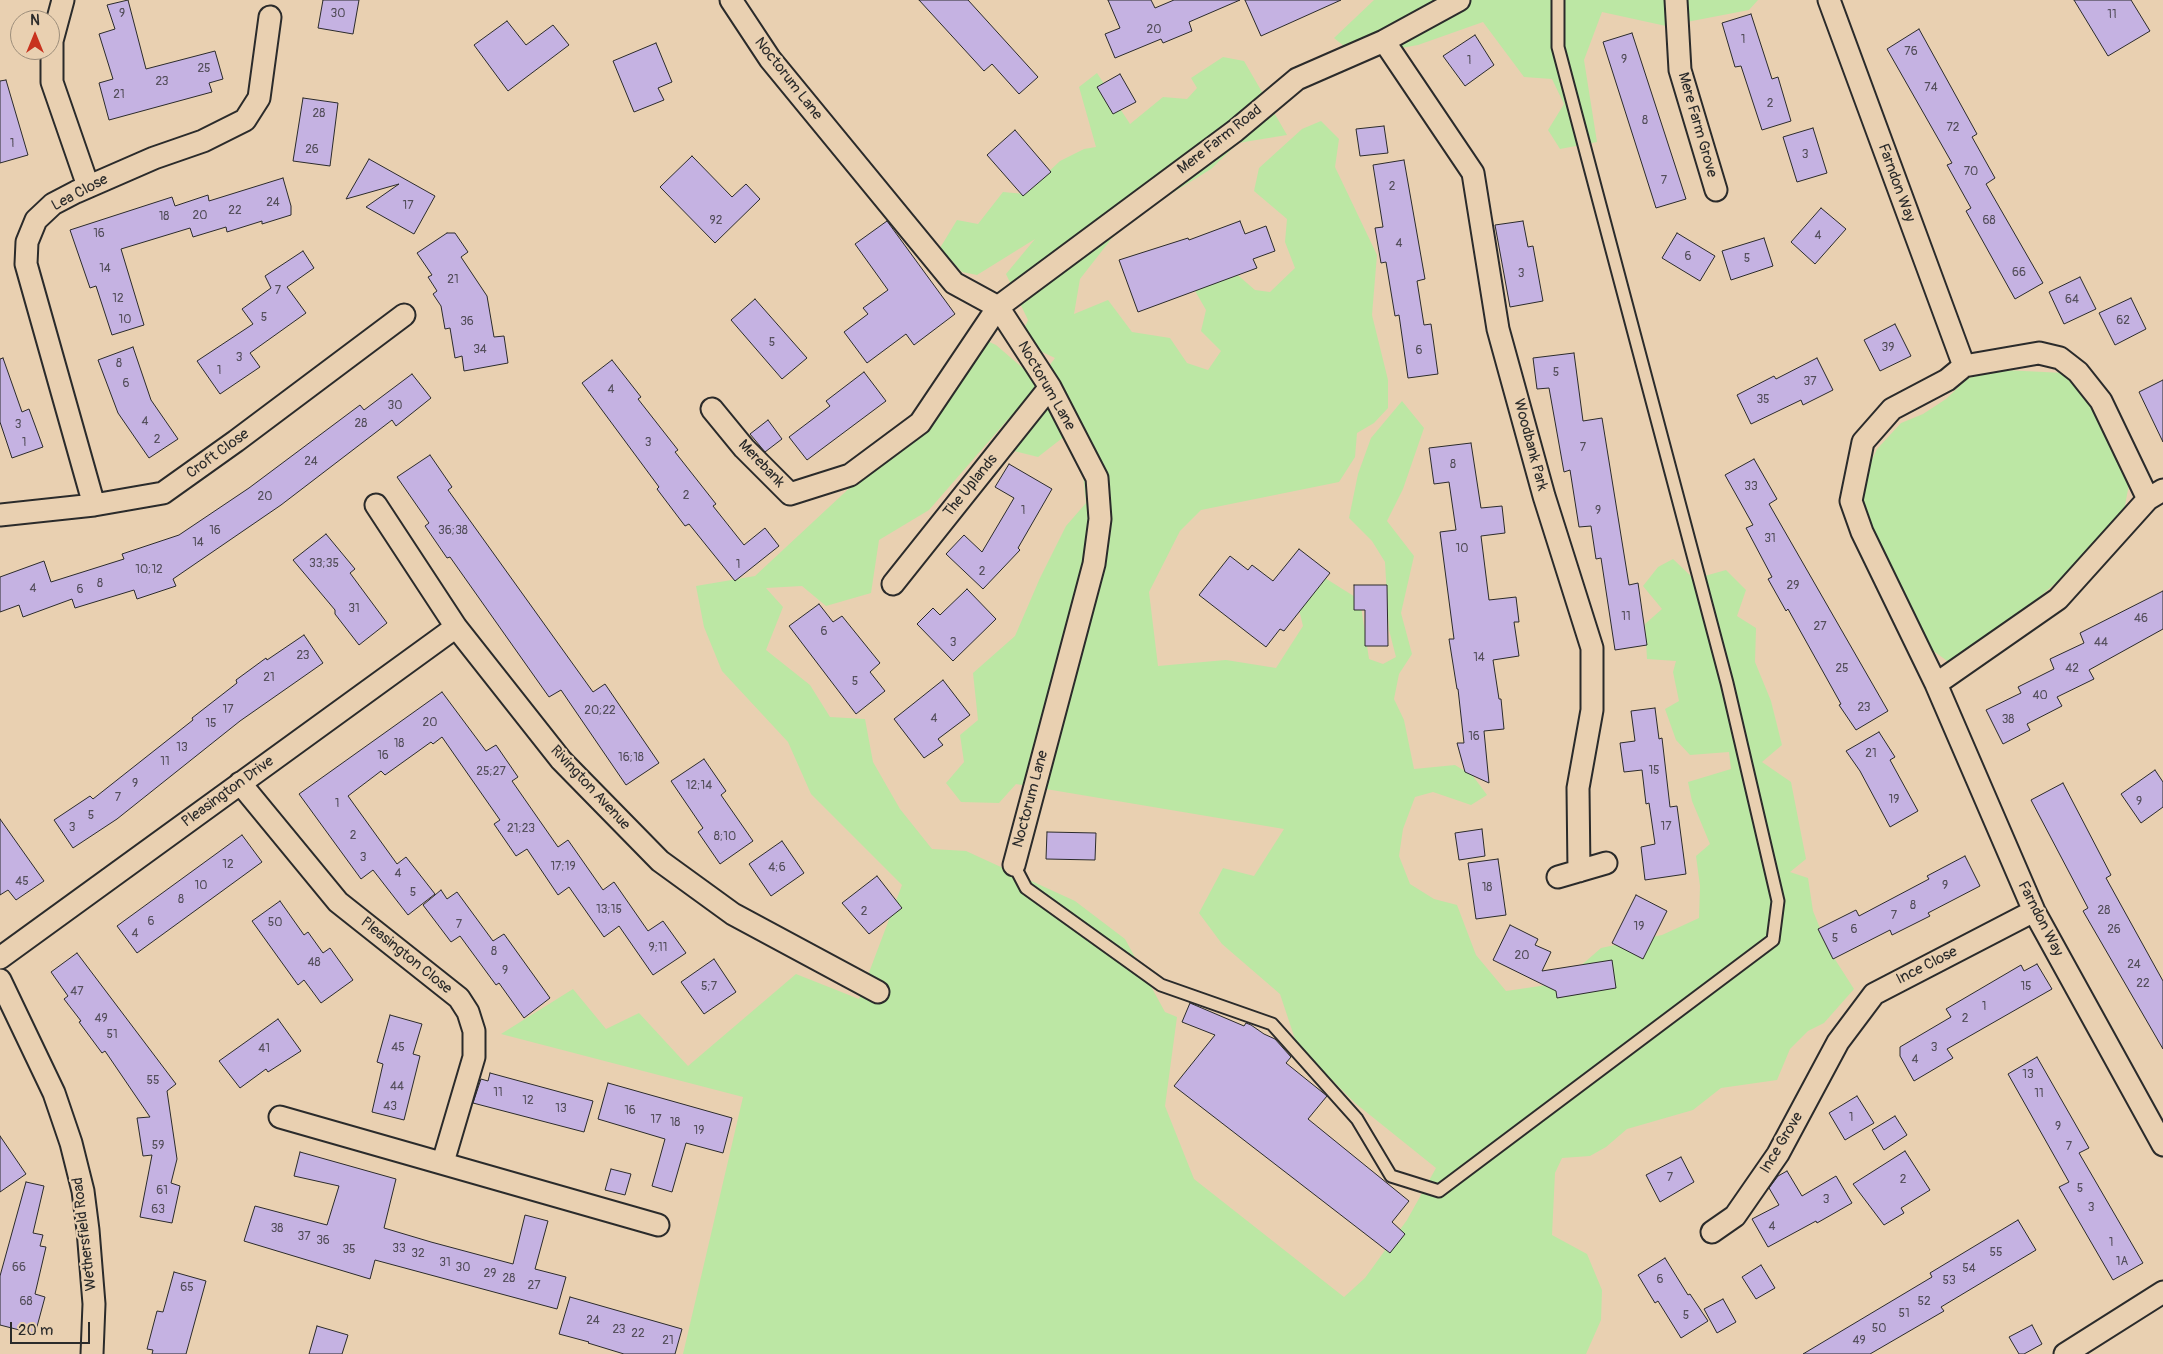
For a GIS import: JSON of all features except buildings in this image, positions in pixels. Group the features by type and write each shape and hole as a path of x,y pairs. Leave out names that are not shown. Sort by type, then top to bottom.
{"street":[{"path":"63,0 52,41 52,82 88,186"},
{"name":"Noctorum Lane","path":"731,0 770,59 954,283 998,307 1050,387 1097,478 1100,519 1094,564 1014,864"},
{"name":"Mere Farm Road","path":"850,475 920,423 998,307 1235,130 1297,80 1384,41 1459,0"},
{"name":"Mere Farm Grove","path":"1676,0 1680,70 1716,190"},
{"name":"Farndon Way","path":"1829,0 1964,366"},
{"name":"Lea Close","path":"94,505 26,264 27,242 36,220 53,204 88,186 154,158 203,141 245,120 259,98 270,17"},
{"name":"Woodbank Park","path":"1384,41 1473,173 1498,329 1544,496 1592,648 1592,710 1578,788 1579,871"},
{"name":"Croft Close","path":"0,515 94,505 163,493 236,441 404,315"},
{"name":"Farndon Way","path":"1936,684 2058,598 2156,494 2101,401 2078,372 2060,358 2039,353 1964,366 1947,380 1892,409 1864,442 1851,501 1862,532 1936,684 2034,911 2163,1146"},
{"name":"The Uplands","path":"893,584 1050,387"},
{"name":"Merebank","path":"712,409 744,448 790,494 850,475"},
{"name":"Rivington Avenue","path":"376,505 456,627 561,760 660,861 733,914 878,992"},
{"name":"Pleasington Drive","path":"0,958 456,627"},
{"name":"Pleasington Close","path":"240,783 338,902 459,998 468,1012 474,1031 474,1057 443,1162"},
{"path":"1558,877 1606,863"},
{"name":"Ince Close","path":"1838,1042 1874,994 2034,911"},
{"name":"Wethersfield Road","path":"0,980 54,1093 71,1143 83,1192 88,1230 94,1304 92,1354"},
{"name":"Ince Grove","path":"1712,1232 1735,1216 1778,1154 1838,1042"},
{"path":"280,1117 443,1162 658,1225"},
{"path":"2065,1354 2163,1292"}],"lane":[{"path":"1014,864 1026,888 1161,986 1272,1024 1357,1119 1391,1176 1438,1191 1773,940 1778,901 1727,683 1558,47 1558,0"}],"green space":[{"path":"1374,0 1758,0 1749,10 1666,26 1602,12 1584,60 1597,142 1560,149 1548,130 1564,104 1552,79 1524,77 1483,22 1418,45 1356,56 1334,38"},
{"path":"1223,57 1244,61 1287,135 1238,143 1211,169 1143,211 1112,238 1080,279 1074,314 1108,300 1132,332 1170,338 1187,363 1208,370 1221,351 1201,331 1206,310 1190,282 1233,271 1255,290 1270,292 1295,268 1285,242 1287,219 1254,191 1259,168 1302,129 1321,121 1339,139 1335,167 1377,255 1372,315 1388,380 1388,408 1374,423 1357,433 1355,457 1339,482 1201,510 1180,531 1149,592 1158,666 1226,660 1276,668 1303,626 1297,601 1317,573 1360,600 1369,659 1383,664 1396,657 1389,630 1385,562 1372,541 1349,518 1358,474 1371,438 1402,401 1424,428 1403,489 1387,521 1414,556 1401,613 1412,654 1399,674 1394,699 1404,720 1414,769 1455,765 1473,776 1487,795 1471,805 1433,792 1415,797 1403,829 1399,856 1410,884 1434,899 1457,905 1476,955 1506,991 1561,983 1601,948 1662,935 1699,918 1700,886 1696,856 1710,844 1692,801 1688,782 1731,769 1729,752 1690,755 1676,740 1665,709 1679,701 1673,672 1676,661 1647,659 1645,624 1662,609 1643,586 1658,567 1673,559 1694,579 1726,570 1746,590 1737,616 1756,628 1755,662 1771,701 1782,745 1762,762 1791,782 1806,859 1790,872 1808,878 1813,911 1829,950 1854,989 1824,1023 1808,1031 1790,1049 1777,1080 1721,1088 1693,1110 1627,1129 1606,1147 1590,1156 1562,1158 1555,1173 1552,1235 1587,1254 1602,1290 1601,1320 1586,1354 683,1354 743,1097 501,1034 573,989 606,1029 639,1013 688,1066 796,974 859,999 902,885 811,794 788,742 722,671 704,627 696,586 755,576 886,454 970,333 996,345 1038,381 1055,358 1019,341 1028,320 1006,274 1035,239 977,275 962,272 940,248 957,220 978,224 1003,192 1025,194 1060,161 1084,149 1096,147 1079,87 1097,73 1130,124 1163,97 1187,99 1197,88 1191,78","holes":["1010,417 1014,451 1038,457 1070,432 1080,445 1086,503 1066,526 1040,578 1015,636 973,673 978,720 960,735 964,762 946,783 961,802 999,803 1016,784 1284,829 1254,876 1223,868 1199,913 1222,944 1280,994 1297,1045 1355,1103 1436,1168 1407,1220 1365,1278 1344,1297 1194,1179 1165,1106 1177,1017 1165,1012 1125,939 1075,901 966,851 932,849 900,809 873,762 865,719 830,717 810,685 766,650 783,607 766,588 802,586 826,606 871,593 879,540 929,510"]},
{"path":"2004,370 2064,373 2092,407 2129,484 2124,511 2087,556 1972,655 1950,663 1932,650 1895,581 1863,508 1862,481 1877,449 1901,423 1923,414 1946,399 1968,378"}]}
